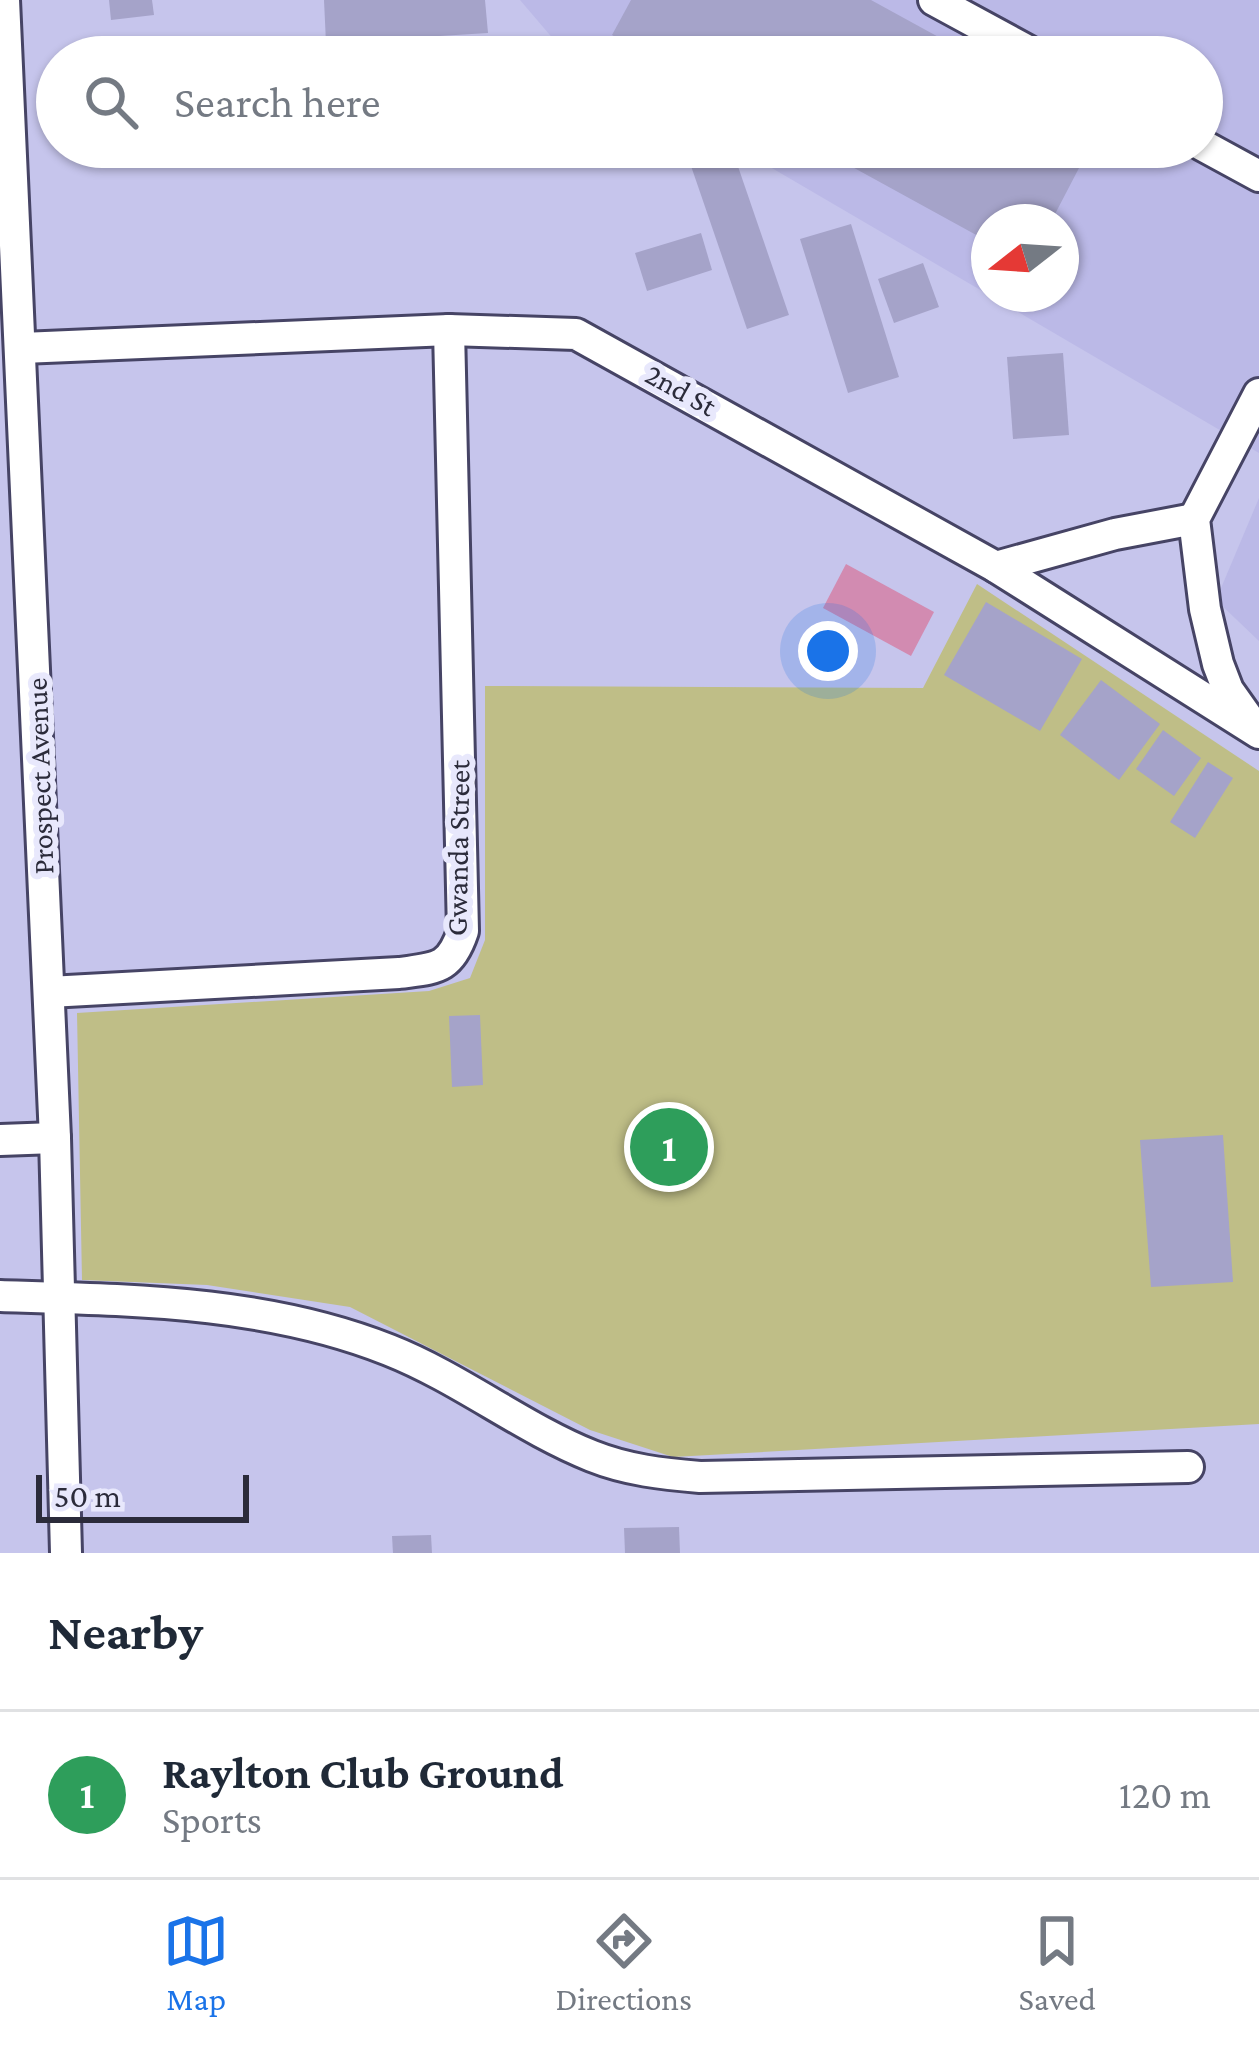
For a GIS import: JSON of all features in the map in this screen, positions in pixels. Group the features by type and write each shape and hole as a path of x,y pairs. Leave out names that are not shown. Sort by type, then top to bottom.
{"street":[{"name":"Prospect Avenue","path":"4,0 55,1138 66,1553"},
{"path":"934,0 1001,36"},
{"path":"1223,156 1259,176"},
{"name":"2nd St","path":"22,348 449,330 576,334 996,567 1258,732"},
{"name":"Gwanda Street","path":"49,992 399,973 439,968 455,954 463,932 449,330"},
{"path":"1258,732 1228,690 1218,664 1205,609 1194,519 1259,394"},
{"path":"996,567 1194,519"},
{"path":"0,1140 55,1138"},
{"path":"0,1296 202,1306 325,1326 394,1352 591,1456 647,1472 700,1477 1188,1467"}],"shaded area":[{"path":"520,0 1259,0 1259,453 1018,312 1079,312 1079,204 971,204 971,284 772,168 1223,168 1223,36 551,36"},
{"path":"1259,498 1259,641 1216,600"},
{"path":"846,564 934,612 911,656 823,608"},
{"path":"977,584 1259,771 1259,1424 673,1457 590,1430 350,1307 207,1285 82,1280 77,1013 429,991 470,978 485,940 485,686 923,688"}],"building":[{"path":"109,0 152,0 154,15 111,20"},
{"path":"324,0 485,0 488,33 326,36"},
{"path":"631,0 871,0 937,36 614,36"},
{"path":"692,168 739,168 789,315 747,329"},
{"path":"854,168 1079,168 1060,204 971,204 971,232"},
{"path":"851,224 899,377 848,393 800,239"},
{"path":"701,233 712,270 647,291 635,253"},
{"path":"923,263 939,307 894,323 878,279"},
{"path":"1063,353 1069,435 1013,439 1007,357"},
{"path":"986,602 1082,659 1040,731 944,675"},
{"path":"1101,680 1160,724 1119,780 1060,735"},
{"path":"1163,730 1201,758 1174,796 1136,769"},
{"path":"1208,762 1233,778 1195,838 1170,822"},
{"path":"480,1015 483,1085 452,1087 449,1016"},
{"path":"1223,1135 1233,1282 1151,1287 1140,1140"},
{"path":"679,1527 680,1553 625,1553 624,1528"},
{"path":"431,1535 432,1553 393,1553 392,1536"}],"place":[{"name":"Raylton Club Ground","path":"669,1147"}]}
